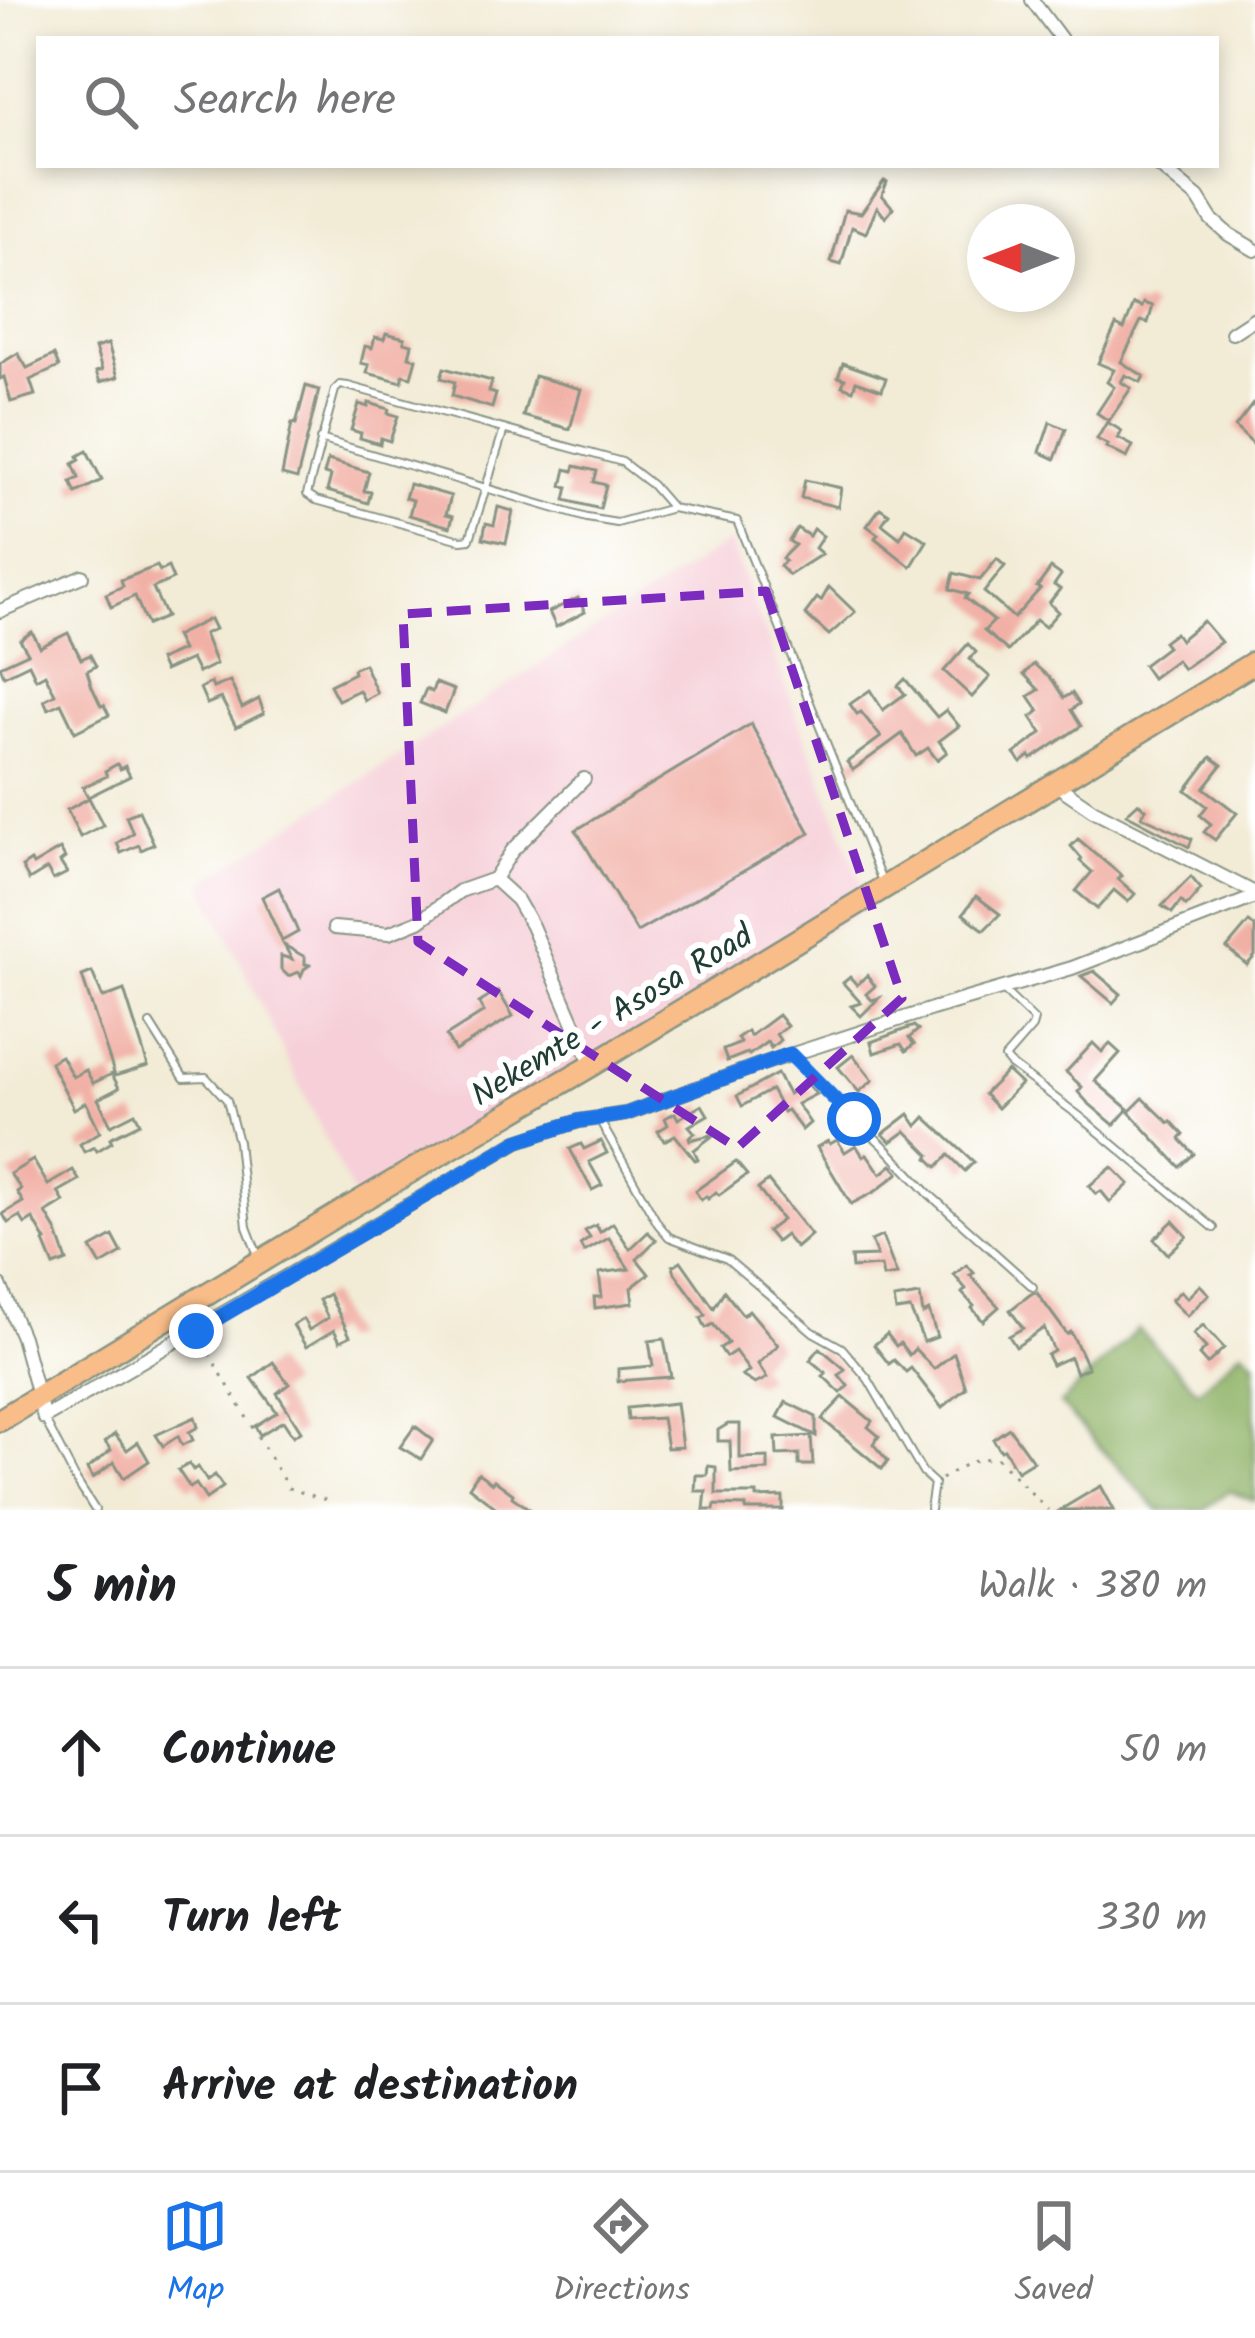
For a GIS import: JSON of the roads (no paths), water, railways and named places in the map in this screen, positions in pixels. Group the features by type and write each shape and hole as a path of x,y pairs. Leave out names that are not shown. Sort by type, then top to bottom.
{"highway":[{"name":"Nekemte - Asosa Road","path":"0,1420 41,1407 260,1262 1255,662"}],"street":[{"path":"1032,0 1059,36"},
{"path":"1162,168 1198,198 1228,234 1255,250"},
{"path":"1232,334 1255,318"},
{"path":"0,611 82,576"},
{"path":"334,928 389,933 419,921 460,891 494,879 512,851 584,779"},
{"path":"1054,783 1093,810 1255,895"},
{"path":"494,879 517,900 532,926 592,1065"},
{"path":"0,1285 22,1337 41,1407 196,1331 518,1141 626,1114 790,1054 1072,968 1255,895"}],"lane":[{"path":"504,430 470,539 307,494 340,385 622,461 672,508"},
{"path":"320,439 617,524 672,508 737,521 884,887"},
{"path":"1002,988 1034,1020 1005,1058 1010,1064 1214,1228"},
{"path":"151,1024 184,1078 206,1077 227,1100 238,1142 247,1227 260,1262"},
{"path":"790,1054 928,1194 1033,1287"},
{"path":"598,1118 669,1237 727,1259 813,1332 842,1348 868,1379 934,1484 930,1510"},
{"path":"41,1407 95,1510"}]}
